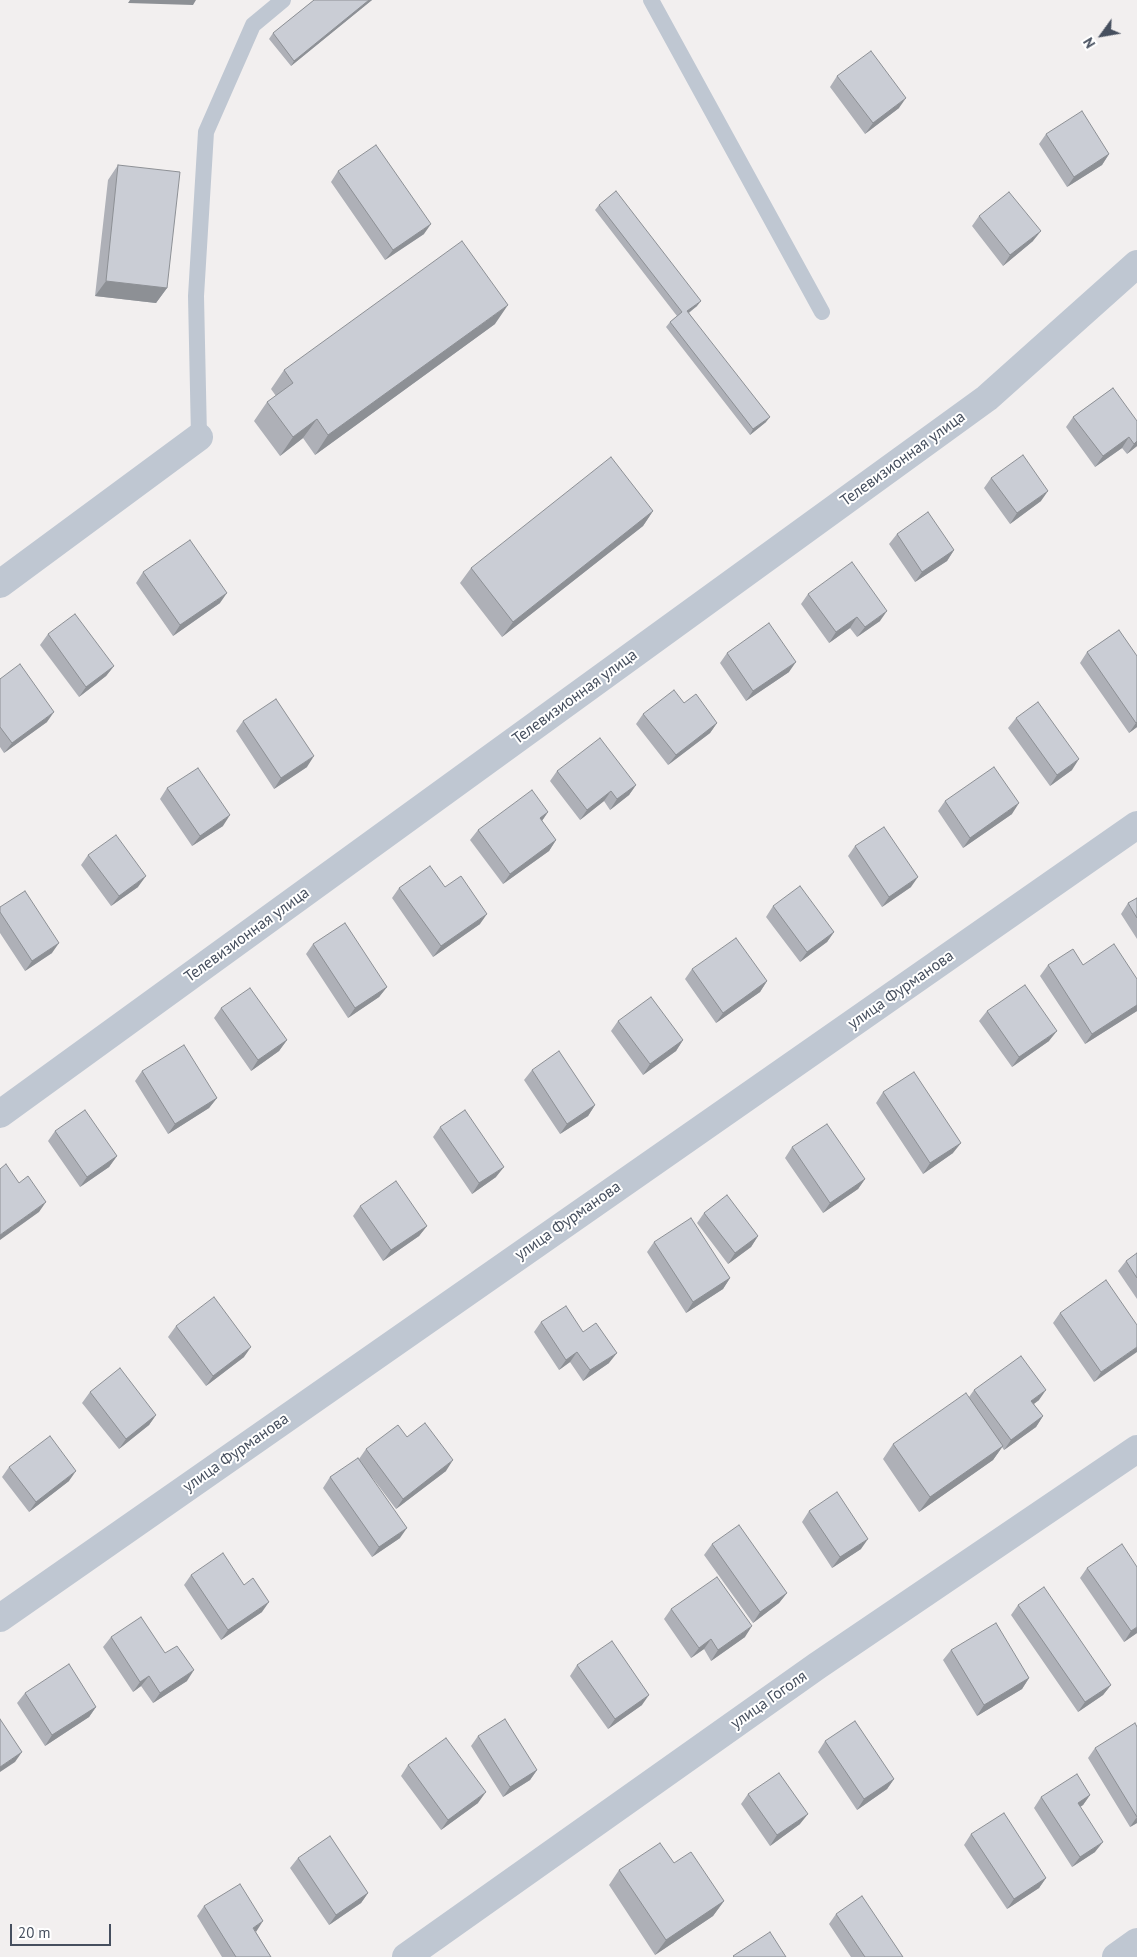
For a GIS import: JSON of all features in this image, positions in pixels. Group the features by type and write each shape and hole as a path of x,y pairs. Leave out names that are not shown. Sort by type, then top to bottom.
{"street":[{"name":"Телевизионная улица","path":"0,1114 987,398 1137,264"},
{"path":"0,584 199,438"},
{"name":"улица Фурманова","path":"0,1618 1137,825"},
{"name":"улица Гоголя","path":"406,1957 817,1666 1137,1449"},
{"path":"1116,1957 1137,1942"}],"lane":[{"path":"199,438 196,296 206,132 253,25 283,0"},
{"path":"651,0 822,312"}],"building":[{"path":"314,0 369,0 294,61 273,33"},
{"path":"871,51 906,98 873,123 837,76"},
{"path":"1082,111 1109,154 1074,177 1046,134"},
{"path":"376,145 431,224 393,250 338,171"},
{"path":"118,165 180,172 167,288 106,281"},
{"path":"616,191 701,301 687,311 770,417 753,429 670,322 682,312 599,205"},
{"path":"1009,192 1041,231 1010,255 979,216"},
{"path":"462,241 508,305 328,435 317,419 293,437 267,402 293,383 284,370"},
{"path":"1113,388 1137,421 1137,441 1134,444 1129,437 1103,456 1073,417"},
{"path":"1023,455 1048,491 1017,513 991,478"},
{"path":"611,457 653,511 513,622 471,568"},
{"path":"928,512 954,550 922,572 897,534"},
{"path":"190,540 227,593 180,625 143,572"},
{"path":"852,562 887,611 865,627 857,617 836,632 808,594"},
{"path":"75,614 114,666 86,687 48,634"},
{"path":"769,623 796,662 753,691 727,653"},
{"path":"1119,630 1137,656 1136,723 1087,652"},
{"path":"20,664 54,712 12,743 0,727 0,679"},
{"path":"674,690 684,703 696,694 717,723 676,755 643,714"},
{"path":"276,699 314,756 281,778 243,721"},
{"path":"1038,702 1079,759 1057,775 1016,718"},
{"path":"600,738 636,785 617,799 611,791 587,810 557,771"},
{"path":"994,767 1019,803 970,838 945,801"},
{"path":"198,768 230,815 200,836 167,788"},
{"path":"532,790 548,812 540,818 556,840 510,874 478,830"},
{"path":"884,827 918,877 889,897 855,846"},
{"path":"116,835 146,876 119,896 88,855"},
{"path":"430,866 445,887 461,876 487,914 441,946 399,888"},
{"path":"800,886 834,932 807,952 773,906"},
{"path":"25,891 59,943 32,961 0,912 0,907"},
{"path":"1137,898 1137,918 1128,903"},
{"path":"345,923 387,987 355,1008 313,944"},
{"path":"736,938 767,981 723,1013 692,969"},
{"path":"1114,944 1137,979 1137,1005 1092,1034 1048,965 1073,949 1083,965"},
{"path":"1025,985 1057,1031 1019,1057 987,1011"},
{"path":"250,988 287,1040 258,1060 221,1008"},
{"path":"651,997 683,1040 650,1064 618,1021"},
{"path":"184,1045 217,1098 175,1124 142,1071"},
{"path":"559,1051 595,1105 567,1124 532,1070"},
{"path":"914,1072 961,1143 930,1163 883,1092"},
{"path":"85,1110 117,1156 87,1177 55,1131"},
{"path":"465,1110 504,1167 479,1183 440,1127"},
{"path":"827,1124 865,1179 830,1203 792,1147"},
{"path":"6,1164 19,1183 28,1176 46,1202 0,1235 0,1169"},
{"path":"396,1181 427,1226 391,1250 360,1206"},
{"path":"727,1195 758,1236 735,1253 704,1213"},
{"path":"691,1218 730,1278 693,1302 654,1242"},
{"path":"1137,1253 1137,1278 1126,1261"},
{"path":"1106,1280 1137,1325 1137,1347 1101,1372 1060,1313"},
{"path":"214,1297 251,1347 213,1376 176,1326"},
{"path":"566,1306 583,1332 596,1323 617,1353 590,1370 577,1352 566,1360 541,1322"},
{"path":"1021,1356 1046,1390 1031,1401 1043,1416 1011,1440 974,1390"},
{"path":"120,1368 156,1415 126,1439 90,1392"},
{"path":"966,1393 1003,1446 930,1497 893,1444"},
{"path":"425,1423 453,1460 403,1499 366,1449 398,1425 407,1437"},
{"path":"50,1436 76,1471 36,1502 9,1467"},
{"path":"358,1458 407,1528 379,1547 330,1477"},
{"path":"837,1492 868,1539 840,1557 809,1511"},
{"path":"739,1525 787,1593 760,1612 712,1544"},
{"path":"1122,1544 1137,1567 1137,1627 1131,1631 1087,1568"},
{"path":"223,1553 244,1585 253,1578 269,1602 228,1630 191,1575"},
{"path":"717,1577 752,1626 718,1650 711,1639 699,1648 671,1609"},
{"path":"1044,1587 1111,1685 1085,1702 1018,1605"},
{"path":"141,1617 165,1653 177,1646 194,1670 160,1693 149,1676 140,1682 111,1637"},
{"path":"996,1623 1029,1678 984,1705 951,1650"},
{"path":"612,1641 649,1695 615,1719 577,1665"},
{"path":"69,1664 96,1707 52,1735 25,1693"},
{"path":"0,1719 22,1752 0,1767"},
{"path":"505,1719 537,1770 510,1787 478,1736"},
{"path":"855,1721 894,1779 864,1799 825,1741"},
{"path":"1135,1723 1137,1727 1137,1817 1095,1748"},
{"path":"446,1738 486,1792 448,1820 408,1765"},
{"path":"779,1773 808,1814 777,1835 748,1794"},
{"path":"1077,1774 1090,1795 1078,1803 1103,1842 1080,1857 1041,1797"},
{"path":"1004,1813 1046,1878 1014,1899 971,1834"},
{"path":"330,1836 368,1893 336,1915 298,1858"},
{"path":"660,1843 674,1863 691,1852 724,1901 666,1940 619,1870"},
{"path":"240,1884 263,1921 253,1928 271,1957 236,1957 204,1906"},
{"path":"862,1896 903,1957 865,1957 836,1914"},
{"path":"770,1932 786,1957 733,1956"}]}
